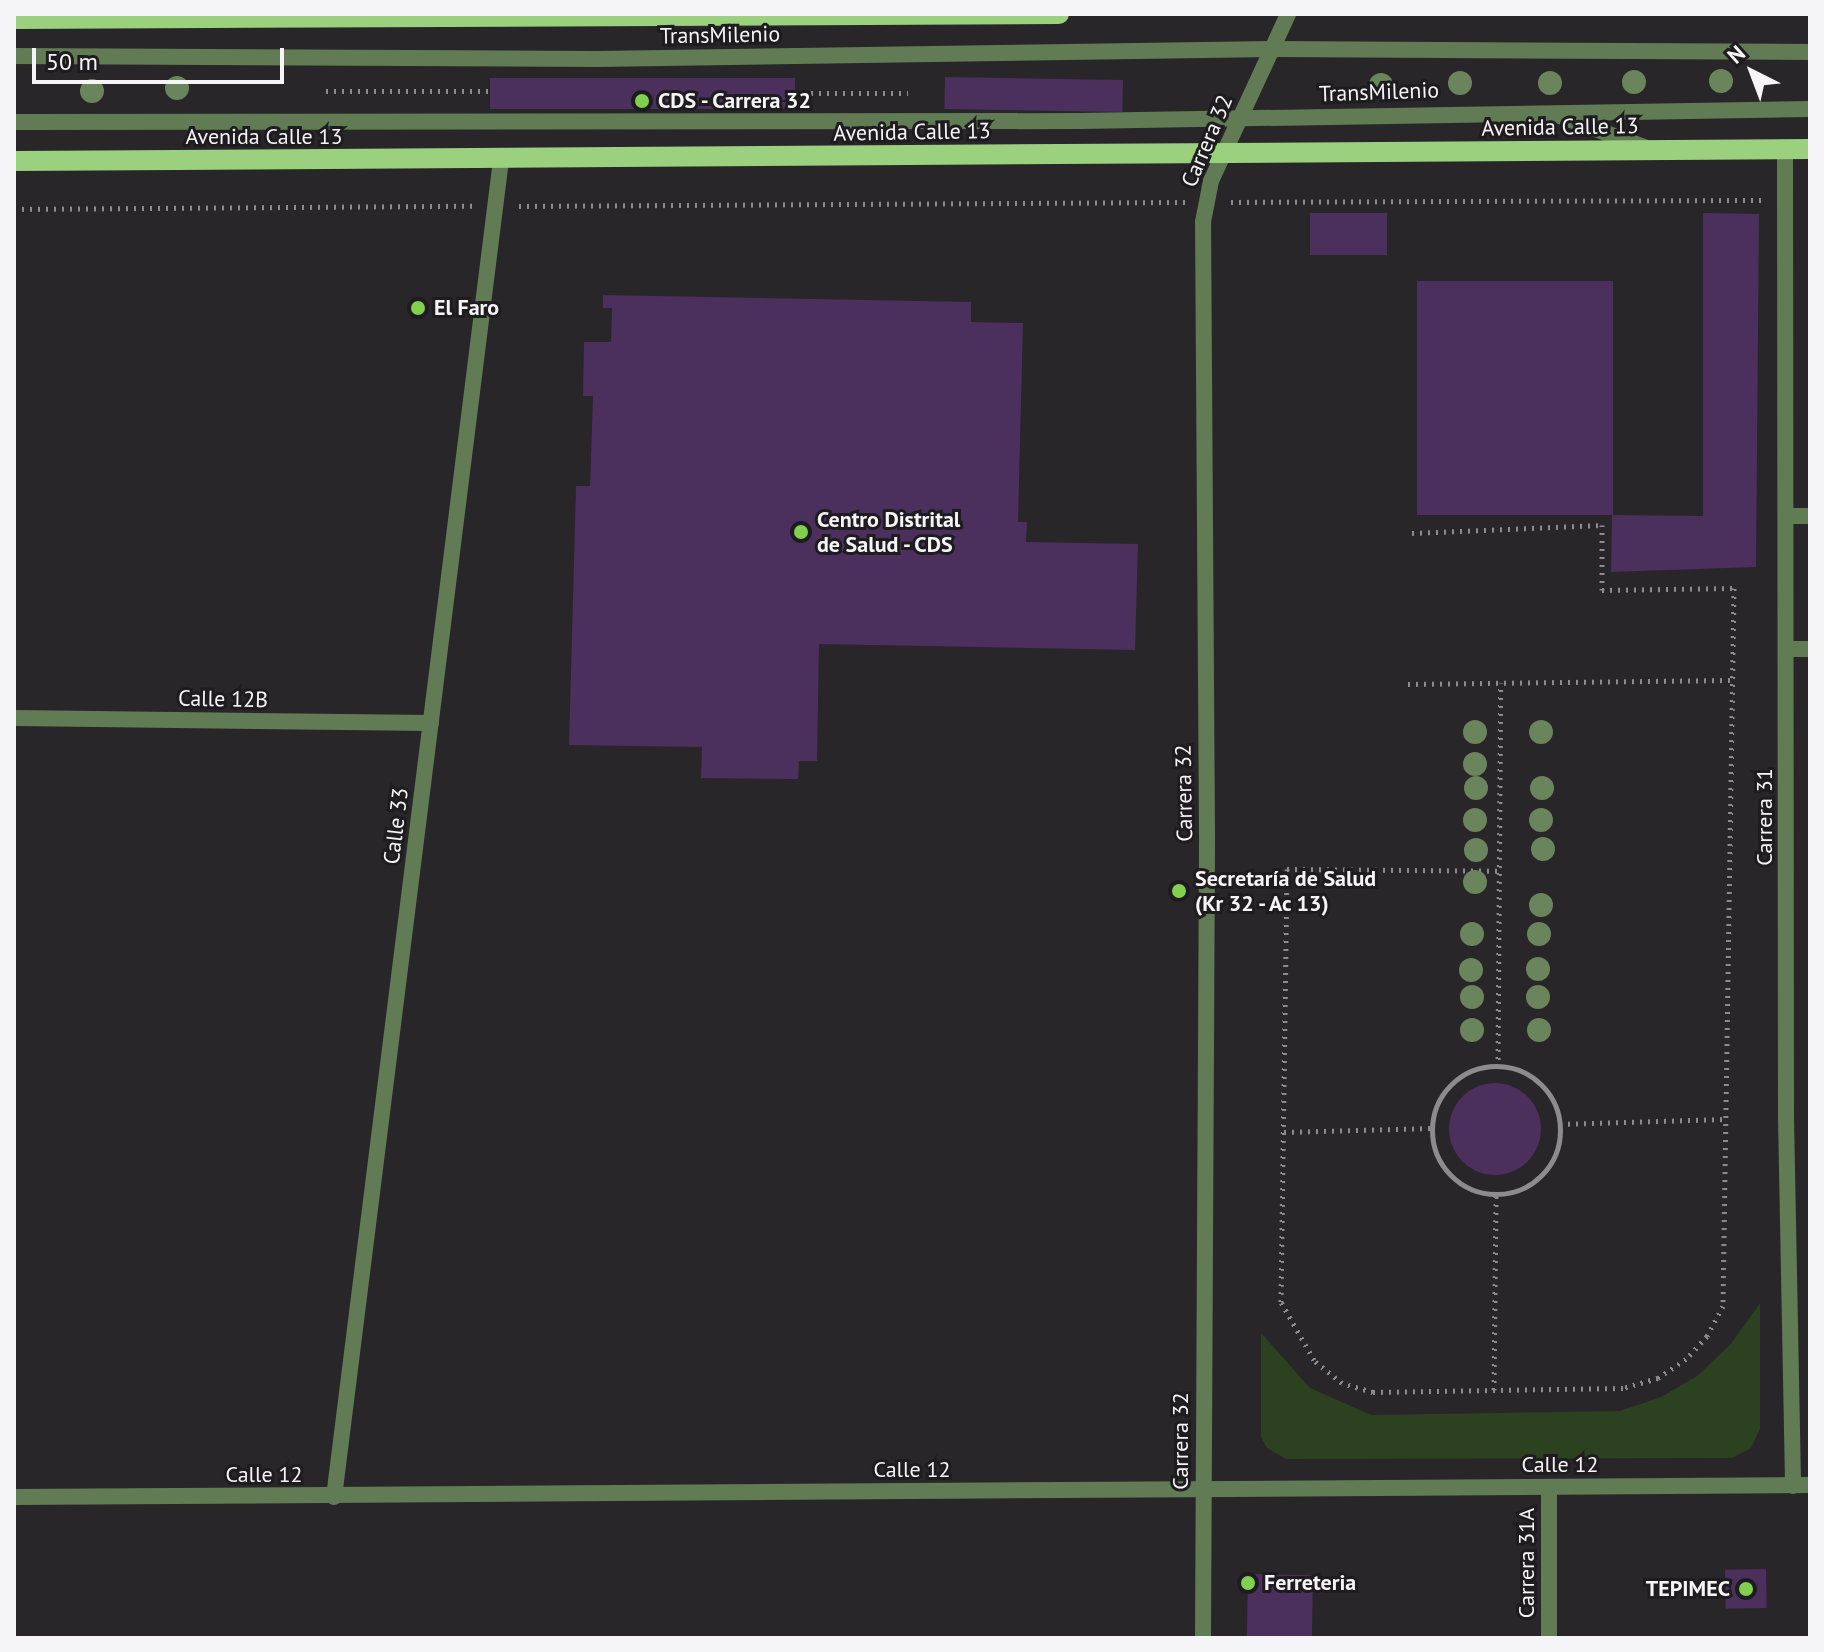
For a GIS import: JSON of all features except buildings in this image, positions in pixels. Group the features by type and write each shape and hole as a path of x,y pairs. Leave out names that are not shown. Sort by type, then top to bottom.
{"main road":[{"path":"14,19 1059,14"},
{"name":"Avenida Calle 13","path":"14,161 1810,149"}],"street":[{"name":"Carrera 32","path":"1203,1638 1207,835 1203,222 1223,154 1288,14"},
{"name":"TransMilenio","path":"14,56 597,59 1272,49 1810,52"},
{"name":"TransMilenio","path":"14,122 1240,118 1544,110 1810,109"},
{"name":"TransMilenio","path":"1544,110 1653,150"},
{"name":"Carrera 31","path":"1785,149 1788,649 1786,1117 1793,1486"},
{"name":"Calle 33","path":"334,1497 501,160"},
{"path":"1787,516 1810,516"},
{"path":"1788,649 1810,649"},
{"name":"Calle 12B","path":"14,718 431,723"},
{"name":"Calle 12","path":"14,1497 1810,1485"},
{"name":"Carrera 31A","path":"1549,1487 1549,1638"}],"path":[{"path":"325,99 326,77"},
{"path":"326,91 489,91"},
{"path":"795,93 915,93"},
{"path":"1267,202 1785,200"},
{"path":"14,209 1136,202"},
{"path":"1412,533 1602,525 1602,590 1734,588 1723,1306 1707,1336 1658,1378 1623,1388 1373,1392 1342,1383 1314,1360 1281,1302 1287,869 1500,871"},
{"path":"1408,684 1732,680"},
{"path":"1498,1067 1501,683"},
{"path":"1498,1067 1531,1076 1547,1089 1560,1124 1557,1151 1547,1170 1530,1184 1496,1193 1468,1188 1450,1175 1438,1158 1433,1128 1441,1098 1454,1082 1471,1071 1498,1067"},
{"path":"1560,1124 1725,1119"},
{"path":"1284,1132 1433,1128"},
{"path":"1494,1390 1496,1193"}],"green space":[{"path":"1760,1303 1760,1429 1751,1448 1732,1458 1286,1459 1267,1448 1261,1437 1261,1333 1310,1388 1371,1415 1620,1411 1661,1397 1697,1376 1731,1344"}],"place":[{"name":"CDS - Carrera 32","path":"642,101"},
{"name":"El Faro","path":"418,308"},
{"name":"Centro Distrital de Salud - CDS","path":"801,532"},
{"name":"Secretaría de Salud (Kr 32 - Ac 13)","path":"1179,891"},
{"name":"Ferreteria","path":"1248,1583"},
{"name":"TEPIMEC","path":"1746,1589"}]}
